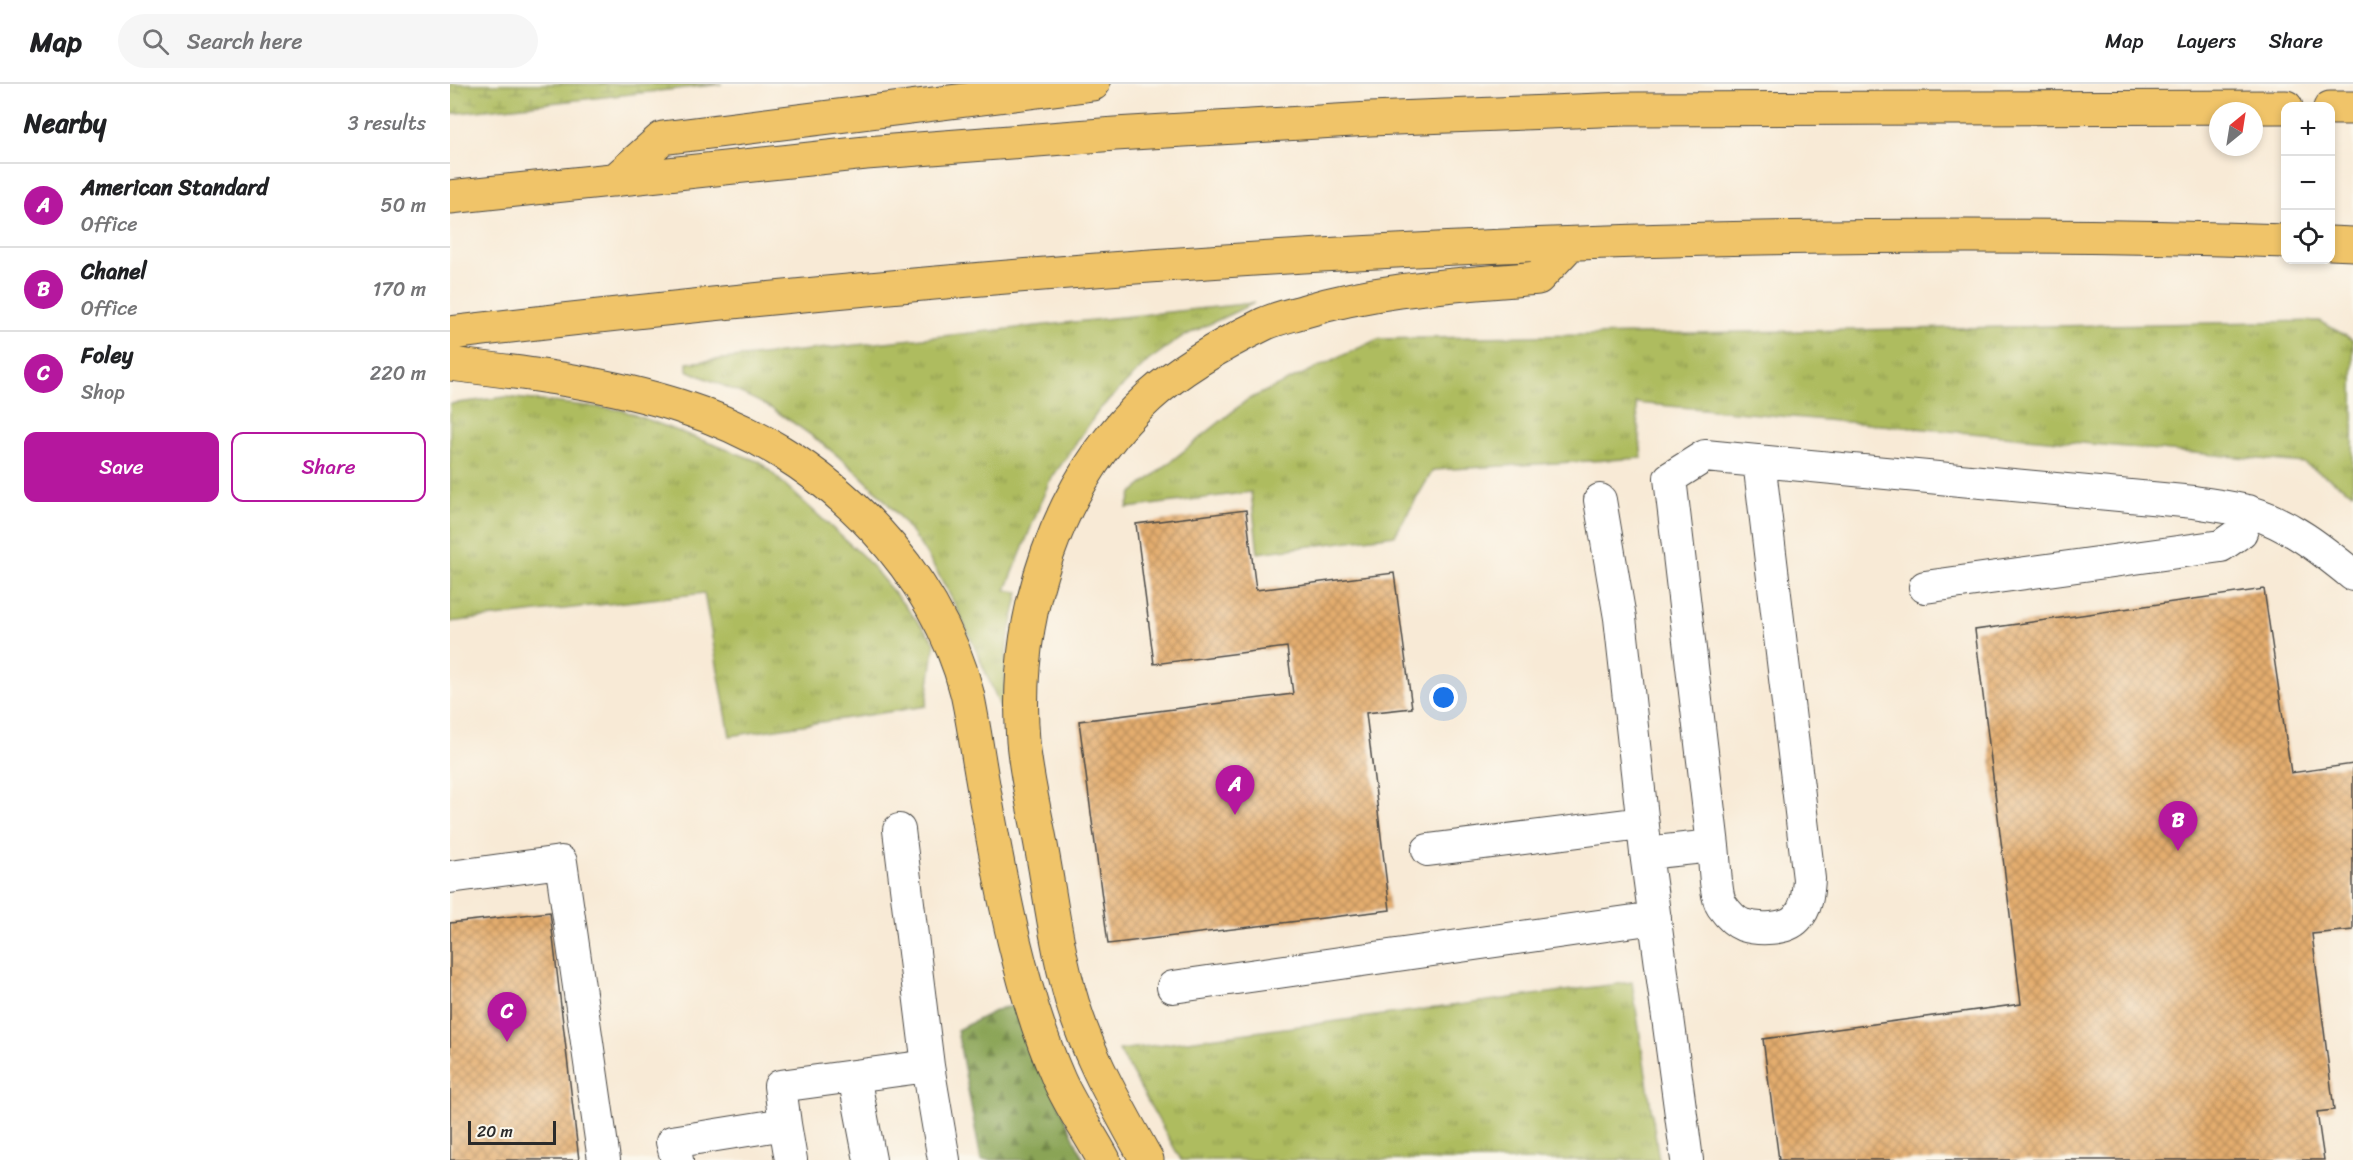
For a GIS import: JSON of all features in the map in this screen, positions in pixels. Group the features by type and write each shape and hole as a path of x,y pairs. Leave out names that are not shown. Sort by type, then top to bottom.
{"highway":[{"path":"615,180 662,138 1093,84"},
{"path":"450,196 878,152 1115,134 1370,119 1626,109 2281,107"},
{"path":"2335,108 2353,108"},
{"path":"450,333 632,311 1025,274 1296,255 1570,244 2057,235 2276,241"},
{"path":"2335,243 2353,244"},
{"path":"1147,1160 1100,1073 1081,1028 1066,980 1023,742 1022,686 1026,639 1040,579 1064,509 1103,449 1149,397 1194,364 1266,323 1331,303 1400,291 1538,278 1570,244"},
{"path":"450,364 570,380 637,393 712,416 767,442 819,476 858,511 898,553 925,594 944,632 966,691 1000,878 1035,1012 1059,1081 1104,1160"}],"lane":[{"path":"1759,461 1809,879 1807,898 1796,920 1784,926 1762,928 1742,925 1720,904 1670,478 1705,456 1759,461 2194,502 2248,512 2281,524 2312,541 2353,575"},
{"path":"1600,500 1620,618 1644,838 1687,1160"},
{"path":"1925,587 2221,546 2241,532 2248,512"},
{"path":"899,830 928,1066 944,1160"},
{"path":"1428,850 1644,838 1713,846"},
{"path":"450,877 561,862 604,1160"},
{"path":"1173,987 1655,918"},
{"path":"791,1160 780,1086 928,1066"},
{"path":"854,1076 870,1160"},
{"path":"672,1160 672,1142 784,1124"}],"green space":[{"path":"450,84 722,84 450,114"},
{"path":"1254,303 1180,338 1148,361 1099,410 1049,482 1006,590 1019,592 1007,645 1003,714 944,584 913,535 883,498 839,457 774,410 687,370 687,363"},
{"path":"2320,321 2353,340 2353,493 2304,463 1636,403 1642,458 1433,470 1395,535 1258,553 1251,492 1127,508 1132,493 1247,400 1378,339"},
{"path":"506,397 622,410 760,462 865,558 935,642 926,706 730,736 704,593 450,622 450,404"},
{"path":"1632,982 1659,1160 1181,1160 1119,1050"},
{"path":"1014,1006 1084,1160 981,1160 957,1030 1001,1008"}],"building":[{"path":"1246,510 1256,590 1394,573 1412,708 1366,713 1390,910 1108,944 1079,721 1293,694 1287,647 1154,664 1136,524"},
{"path":"2264,589 2291,773 2353,764 2353,930 2312,934 2334,1110 2317,1112 2324,1160 1779,1160 1763,1039 2021,1004 1975,630"},
{"path":"550,912 579,1160 450,1160 450,923"}],"place":[{"name":"American Standard","path":"1235,815"},
{"name":"Chanel","path":"2178,851"},
{"name":"Foley","path":"507,1042"}]}
